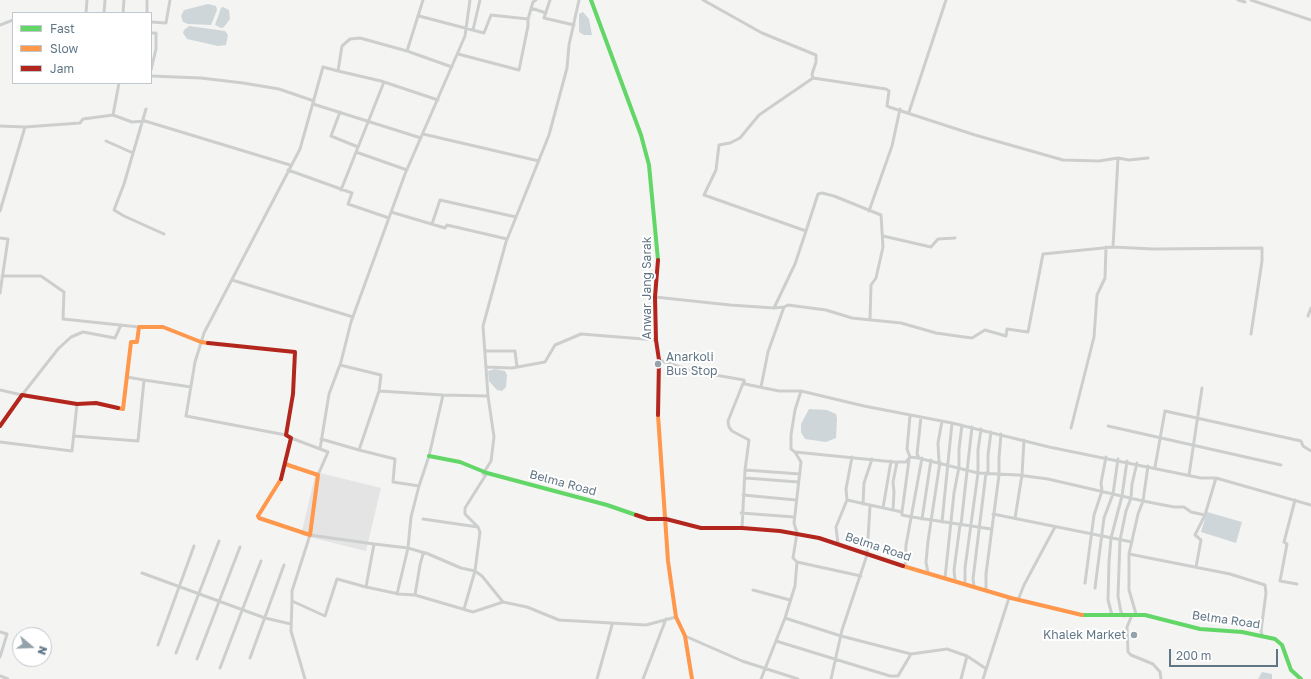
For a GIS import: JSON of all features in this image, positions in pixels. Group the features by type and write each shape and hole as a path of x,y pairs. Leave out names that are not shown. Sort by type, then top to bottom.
{"street":[{"path":"86,12 87,0"},
{"path":"104,12 105,0"},
{"path":"123,12 124,0"},
{"path":"147,0 147,12"},
{"path":"152,22 166,23 170,0"},
{"path":"407,51 423,0"},
{"path":"320,449 329,394 340,365 353,317 407,170 458,54 466,28 470,0"},
{"path":"473,30 480,0"},
{"path":"458,54 519,70 528,26 528,19 533,2 536,0"},
{"path":"550,0 544,18 574,25"},
{"path":"464,609 475,571 480,534 478,527 465,514 465,508 487,473 483,474 491,461 494,437 488,396 483,326 507,239 549,135 565,76 579,0"},
{"name":"Anwar Jang Sarak","path":"591,0 641,135 649,165 659,253 655,297 656,340 659,360 658,419 668,561 676,617 685,636 692,679"},
{"path":"702,0 762,33 816,55 816,62 812,74 813,78"},
{"path":"909,112 946,0"},
{"path":"1238,0 1245,2"},
{"path":"1251,0 1311,20"},
{"path":"531,8 546,13"},
{"path":"419,16 484,33 491,15 528,19"},
{"path":"0,25 12,20"},
{"path":"152,33 156,33 156,44 152,65"},
{"path":"338,70 342,46 350,40 360,38 407,51 452,67"},
{"path":"305,679 296,651 291,624 292,591 310,535 318,475 328,452 286,435 186,416 195,362 204,332 290,165 300,149 323,67 384,82 438,100"},
{"path":"152,76 201,78 279,89 340,112 421,138"},
{"path":"806,231 704,194 716,170 719,145 730,143 740,138 759,115 813,78 881,87 889,91 887,106 900,109 975,135 1063,160 1099,161 1118,158 1129,160 1148,158"},
{"path":"341,190 384,82"},
{"path":"113,115 119,84"},
{"path":"146,109 114,210 164,234"},
{"path":"869,210 892,146 900,109"},
{"path":"340,112 331,136 358,147"},
{"path":"0,126 24,127 80,123 83,119 113,115 132,122 143,122 290,165"},
{"path":"0,211 24,127"},
{"path":"423,134 539,161"},
{"path":"106,141 133,153"},
{"path":"356,152 407,170"},
{"path":"1112,247 1118,158"},
{"path":"288,170 352,193 348,204 389,218"},
{"path":"774,308 795,264 818,194 822,193 834,196 881,215 884,247 876,278 872,285 870,319"},
{"path":"432,224 440,200 516,217"},
{"path":"391,212 445,228 447,225 507,239"},
{"path":"883,236 931,247 938,239 955,238"},
{"path":"0,238 8,239 0,292"},
{"path":"655,297 774,308 788,305 826,310 841,315 902,323 936,333 964,338 972,338 985,330 1006,336 1007,330 1028,332 1043,254 1106,247 1153,249 1262,248 1262,261 1251,334"},
{"path":"1071,428 1094,337 1097,295 1105,278 1106,247"},
{"path":"2,276 41,276 64,292 63,319 138,327 163,327 201,342 295,352 293,394 286,435"},
{"path":"232,280 353,317"},
{"path":"761,387 764,365 784,307"},
{"path":"1308,316 1311,308"},
{"path":"0,426 58,349 71,336 83,332 115,338 121,325"},
{"path":"0,390 77,404 96,403 123,409 131,342 137,342 138,327"},
{"path":"486,367 517,367 545,362 555,345 581,334 656,340"},
{"path":"485,351 515,351 517,367"},
{"path":"659,360 692,371 744,380 745,384 779,391 801,391 910,416 972,427 1024,440 1155,468 1189,475 1216,478 1311,505"},
{"path":"340,365 381,375 379,391 359,450"},
{"path":"127,377 191,387"},
{"path":"74,436 138,441 144,380"},
{"path":"742,528 741,513 749,440 732,431 729,427 728,421 744,380"},
{"path":"1189,475 1202,388"},
{"path":"379,391 488,396"},
{"path":"801,391 794,410 791,435 791,449 795,452 801,462 794,517 797,533 793,558 797,562 861,576"},
{"path":"397,594 408,548 411,517 429,456 442,395"},
{"path":"0,442 72,450 77,404"},
{"path":"1155,468 1164,411 1301,441 1307,450 1311,451"},
{"path":"902,512 910,458 907,449 910,416"},
{"path":"921,418 917,454 921,458"},
{"path":"928,573 926,562 940,462 938,443 942,421"},
{"path":"942,522 952,423"},
{"path":"945,578 959,467 959,449 962,425"},
{"path":"1108,426 1281,465"},
{"path":"955,580 954,570 968,470 972,427"},
{"path":"965,584 969,526 978,472 978,450 981,429"},
{"path":"974,586 973,579 991,432"},
{"path":"986,590 986,574 991,529 999,474 1001,434"},
{"path":"291,438 279,484 261,511 259,518 310,535 408,548 426,553 461,568 475,571 482,576 503,602"},
{"path":"321,439 395,459 393,482 419,486"},
{"path":"1015,518 1022,475 1024,440"},
{"path":"795,452 897,462 910,458 921,458 978,472 1022,475 1143,501 1174,507 1184,507 1191,512 1205,515"},
{"name":"Belma Road","path":"429,456 460,462 487,473 607,505 648,519 666,519 700,528 742,528 797,533 838,544 906,567 955,580 1009,598 1081,615 1134,615 1162,618 1200,629 1262,635 1275,639 1282,645 1291,670 1301,679"},
{"path":"838,544 836,527 847,500 846,489 852,457"},
{"path":"1085,583 1094,515 1102,491 1101,483 1106,457"},
{"path":"906,567 906,545 921,458"},
{"path":"863,504 864,483 872,459"},
{"path":"922,519 931,460"},
{"path":"1095,588 1104,518 1113,494 1118,460"},
{"path":"883,508 891,461"},
{"path":"892,510 894,492 893,482 897,462"},
{"path":"1112,616 1108,600 1112,538 1122,496 1127,462"},
{"path":"1124,616 1120,612 1118,596 1120,540 1126,511 1131,498 1137,463"},
{"path":"285,464 318,475"},
{"path":"1148,466 1143,501 1129,554 1129,590 1134,615 1127,627 1128,652 1131,655 1153,664 1160,672 1160,679"},
{"path":"745,470 800,474"},
{"path":"746,478 798,482"},
{"path":"1196,567 1201,540 1195,535 1205,515 1216,478"},
{"path":"743,495 796,500"},
{"path":"847,500 902,512 902,515 931,521 991,529"},
{"path":"1295,500 1284,542 1287,544 1280,581 1297,584"},
{"path":"831,679 842,636 842,630 867,554 870,506"},
{"path":"741,513 794,517"},
{"path":"993,514 1132,542"},
{"path":"422,519 478,527"},
{"path":"1018,600 1024,585 1055,527"},
{"path":"176,653 219,542"},
{"path":"366,587 374,544"},
{"path":"158,645 194,546"},
{"path":"197,659 240,547"},
{"path":"415,595 420,565 423,554 426,553"},
{"path":"1129,554 1230,574 1265,585 1266,593 1261,631 1262,635"},
{"path":"220,668 261,561"},
{"path":"761,679 785,618 795,586 797,562"},
{"path":"250,658 284,565"},
{"path":"142,573 265,618 291,624"},
{"path":"292,601 325,616 337,579 397,594 415,595 473,612 503,602 527,607 559,620 646,625 676,617"},
{"path":"753,590 790,600"},
{"path":"983,679 985,668 1009,598"},
{"path":"785,618 842,636 910,654 947,649 967,656 985,668"},
{"path":"643,679 666,620"},
{"path":"598,679 612,624"},
{"path":"0,632 7,634 0,657"},
{"path":"685,636 742,661 798,679"},
{"path":"776,641 882,675 898,676 910,654"},
{"path":"961,679 967,656"},
{"path":"0,676 8,679"}],"shaded area":[{"path":"208,4 216,6 217,10 211,25 188,24 183,22 181,16 184,10"},
{"path":"223,7 229,10 230,19 224,27 221,28 215,25 221,8"},
{"path":"583,12 589,19 592,35 584,35 579,32 579,14"},
{"path":"189,26 225,31 228,35 226,45 218,46 187,39 183,33"},
{"path":"495,369 505,371 507,375 506,387 502,391 497,390 489,381 488,371"},
{"path":"809,409 827,410 836,414 836,438 826,442 805,439 801,432 801,424"},
{"path":"316,472 381,488 366,551 301,535"},
{"path":"1207,512 1242,522 1236,543 1201,532"},
{"path":"1262,672 1272,674 1272,679 1258,679"}],"traffic: fast":[{"path":"591,0 641,135 649,165 658,260"},
{"path":"429,456 460,462 487,473 607,505 636,515"},
{"path":"1082,615 1145,615 1200,629 1242,632 1275,639 1282,645 1291,670 1301,679"}],"traffic: slow":[{"path":"118,408 123,409 131,342 137,342 139,327 163,327 201,342 208,343"},
{"path":"658,415 668,561 676,617 685,636 692,679"},
{"path":"281,479 258,516 259,518 310,535 318,475 285,464"},
{"path":"903,566 1011,598 1082,615"}],"traffic: jam":[{"path":"658,260 655,297 656,340 659,360 658,415"},
{"path":"208,343 295,352 293,394 286,435 291,438 281,479"},
{"path":"0,426 22,395 77,404 96,403 118,408"},
{"path":"636,515 648,519 666,519 701,528 742,528 780,531 819,538 903,566"}],"place":[{"name":"Anarkoli Bus Stop","path":"658,364"},
{"name":"Khalek Market","path":"1134,635"}]}
